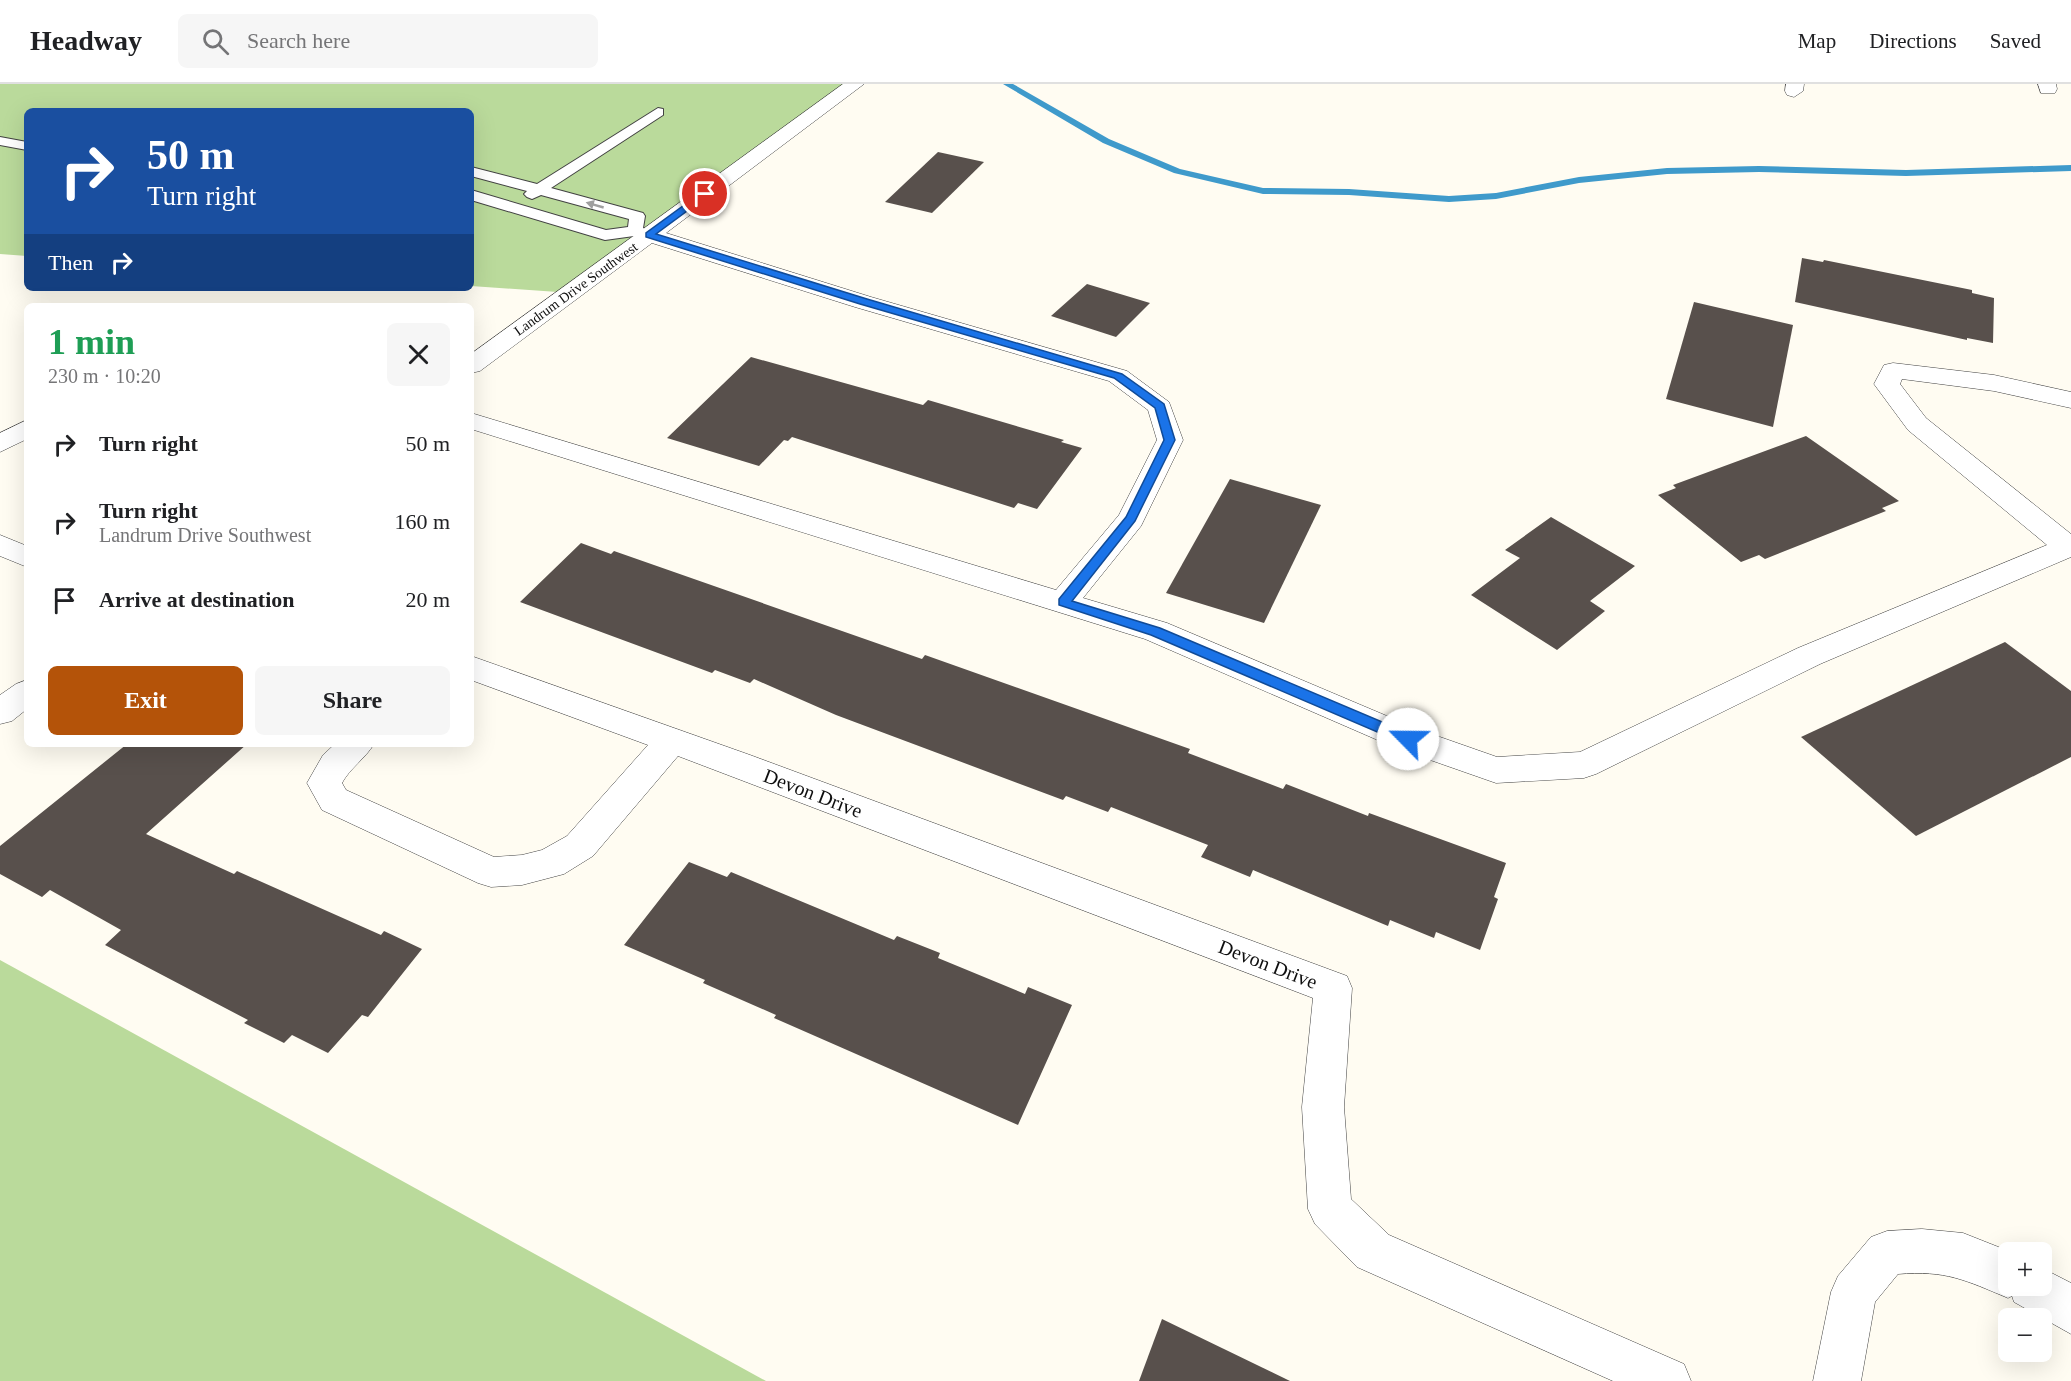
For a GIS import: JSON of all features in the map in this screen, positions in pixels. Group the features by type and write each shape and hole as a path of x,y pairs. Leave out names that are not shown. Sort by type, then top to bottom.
{"street":[{"name":"Landrum Drive Southwest","path":"474,364 642,233 855,84"},
{"path":"642,233 874,305 1118,376 1160,406 1170,440 1131,519 1063,602"},
{"path":"474,422 1156,631 1408,739 1496,770 1584,765 1809,656 2070,546 1917,424 1887,384 1893,370 1994,383 2071,400"},
{"path":"0,444 24,430"},
{"path":"0,545 24,556"},
{"name":"Devon Drive","path":"474,669 1333,988 1323,1107 1330,1209 1373,1251 1667,1381"},
{"path":"0,712 24,694"},
{"path":"354,747 335,764 324,783 334,800 491,872 522,870 551,863 580,846 671,741"},
{"path":"1837,1381 1838,1366 1854,1292 1887,1253 1930,1249 1974,1257 1998,1270"},
{"path":"2049,1296 2071,1311"}],"lane":[{"path":"511,207 658,112"},
{"path":"0,141 24,145"},
{"path":"474,172 637,216 642,233 605,235 474,196"}],"green space":[{"path":"0,84 862,84 572,293 474,286 474,108 24,108 24,256 0,254"},
{"path":"0,960 766,1381 0,1381"}],"building":[{"path":"938,152 984,162 932,213 885,202"},
{"path":"1802,258 1823,262 1824,260 1972,290 1972,293 1994,298 1993,343 1967,338 1967,340 1795,302"},
{"path":"1087,284 1150,303 1116,337 1051,316"},
{"path":"1694,302 1793,325 1773,427 1666,399"},
{"path":"751,357 923,405 928,400 1064,440 1061,442 1082,448 1037,509 1018,503 1014,508 792,437 788,441 784,440 759,466 667,438"},
{"path":"1806,436 1899,501 1882,508 1886,511 1765,559 1759,555 1741,562 1658,495 1676,488 1673,485"},
{"path":"1230,479 1321,505 1264,623 1166,593"},
{"path":"1551,517 1635,566 1590,601 1605,611 1557,650 1471,595 1520,558 1505,550"},
{"path":"581,543 611,554 614,551 922,659 925,655 1190,749 1188,753 1283,789 1286,784 1368,816 1369,813 1506,863 1494,897 1498,899 1480,950 1436,932 1434,938 1390,920 1388,926 1253,870 1250,877 1201,857 1208,845 1111,807 1108,812 1066,796 1063,800 836,715 754,679 750,683 715,670 712,673 520,602"},
{"path":"2005,642 2071,691 2071,757 1916,836 1801,737"},
{"path":"123,747 244,747 146,834 234,874 237,871 381,935 384,931 422,949 368,1017 362,1015 328,1053 292,1035 284,1043 244,1023 248,1020 105,945 121,930 50,890 42,897 0,874 0,846"},
{"path":"689,862 727,877 731,872 894,940 897,936 940,953 938,958 1025,994 1028,987 1072,1005 1018,1125 774,1018 776,1015 703,983 705,980 624,945"},
{"path":"1162,1319 1290,1381 1139,1381"}],"waterway":[{"path":"1007,84 1106,141 1177,171 1263,191 1349,192 1449,199 1496,196 1579,180 1667,171 1759,169 1906,173 2071,168"}],"route":[{"path":"705,194 649,235 863,302 1118,376 1160,406 1170,440 1131,519 1063,602 1156,631 1408,739"}]}
